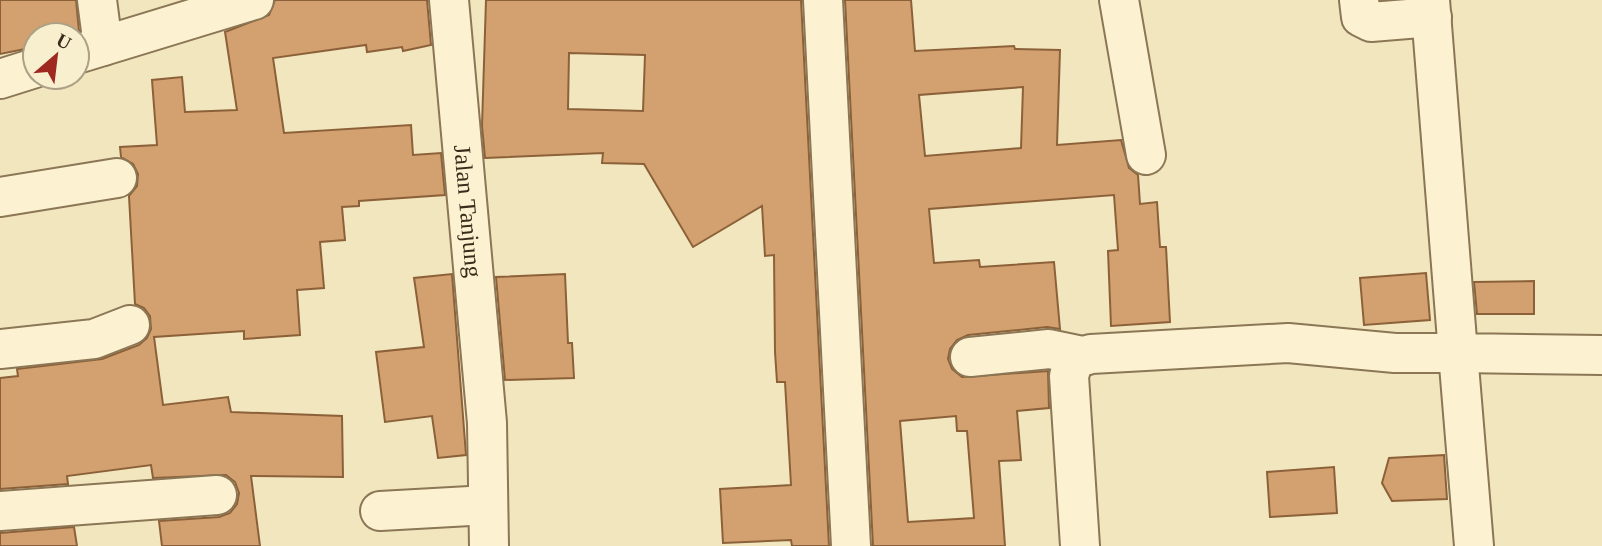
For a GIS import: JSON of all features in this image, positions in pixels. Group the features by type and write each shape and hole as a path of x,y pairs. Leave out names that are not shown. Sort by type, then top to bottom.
{"street":[{"path":"91,43 97,0"},
{"path":"91,50 254,0"},
{"name":"Jalan Tanjung","path":"449,0 487,423 489,546"},
{"path":"823,0 851,546"},
{"path":"1119,0 1146,155"},
{"path":"1359,0 1362,17 1371,22 1431,9 1474,546"},
{"path":"0,79 21,72"},
{"path":"0,197 117,178"},
{"path":"0,349 94,339 130,325"},
{"path":"970,357 1049,349 1078,355 1288,343 1395,353 1602,355"},
{"path":"1078,355 1071,362 1069,376 1080,546"},
{"path":"0,510 217,495"},
{"path":"380,511 488,505"}],"building":[{"path":"0,0 76,0 78,21 21,21 21,50 0,54"},
{"path":"275,0 427,0 431,45 403,51 402,47 367,52 366,45 273,58 284,133 411,125 413,155 441,153 445,195 359,201 359,206 342,207 345,240 320,242 324,288 297,290 300,335 244,339 244,331 154,337 163,405 228,397 231,412 342,416 343,477 251,476 260,546 162,546 159,521 219,517 230,513 237,504 239,493 235,482 226,475 153,478 151,465 67,476 68,484 0,489 0,378 18,376 17,369 102,359 139,345 147,338 151,329 150,316 144,308 135,304 129,196 137,186 138,174 133,164 121,157 120,147 157,145 152,80 182,77 185,112 237,110 225,32 269,15"},
{"path":"486,0 801,0 829,546 792,546 791,540 723,543 720,489 791,485 785,382 777,382 774,255 765,256 762,206 693,247 644,164 602,163 603,153 485,158 482,126","holes":["569,53 645,55 643,111 568,109"]},
{"path":"845,0 911,0 915,51 1014,46 1015,49 1060,50 1057,145 1121,140 1129,168 1138,175 1140,204 1157,202 1160,247 1166,247 1170,322 1111,326 1108,251 1118,250 1114,195 929,209 934,263 979,260 980,267 1054,262 1060,329 1047,327 968,335 957,340 950,349 948,359 952,369 962,377 1048,371 1049,408 1017,411 1021,460 999,461 1005,546 873,546","holes":["1023,87 1021,148 925,156 919,95","956,416 957,431 967,431 974,518 908,522 900,421"]},
{"path":"1426,273 1430,320 1364,325 1360,278"},
{"path":"452,274 466,455 438,458 432,416 385,422 376,352 424,347 414,278"},
{"path":"565,274 568,343 572,343 574,378 505,380 496,277"},
{"path":"1534,281 1534,314 1477,314 1474,282"},
{"path":"1444,455 1447,499 1392,501 1382,483 1389,458"},
{"path":"1334,467 1337,513 1270,517 1267,472"},
{"path":"74,527 77,546 0,546 0,533"}]}
